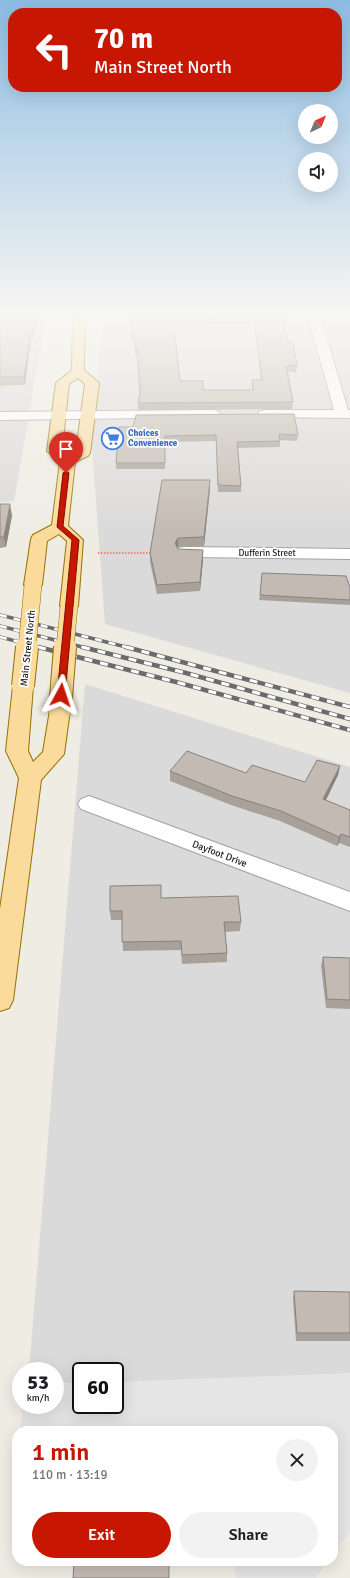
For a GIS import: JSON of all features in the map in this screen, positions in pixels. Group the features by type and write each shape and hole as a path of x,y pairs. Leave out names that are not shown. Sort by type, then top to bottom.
{"main road":[{"path":"63,386 54,451 68,460"},
{"path":"68,460 83,452 92,386"},
{"path":"0,1000 30,778 53,754 60,710 75,540 60,527 68,460"},
{"name":"Main Street North","path":"30,778 17,751 33,586 39,539 60,527"}],"street":[{"path":"248,414 346,414 337,386"},
{"path":"0,416 225,414"},
{"name":"Dufferin Street","path":"184,552 350,554"},
{"name":"Dayfoot Drive","path":"89,804 350,902"}],"path":[{"path":"74,554 184,552"}],"shaded area":[{"path":"0,386 34,386 14,501 0,502"},
{"path":"97,386 350,386 350,693 105,624 92,447"},
{"path":"85,684 350,767 350,1402 124,1387 124,1362 72,1362 72,1383 64,1383 64,1362 30,1362"},
{"path":"350,1373 350,1531 338,1548 338,1426 21,1426 22,1414 64,1414 64,1384 72,1383 72,1414 124,1414 124,1382"},
{"path":"235,1566 324,1566 316,1578 236,1578"}],"building":[{"path":"140,386 203,386 203,390 253,390 253,386 290,386 293,402 138,403"},
{"path":"294,414 298,435 279,434 280,441 237,442 241,486 218,485 216,435 165,436 165,463 116,463 119,427 133,427 136,415"},
{"path":"162,480 210,480 204,537 178,538 175,543 178,549 203,550 200,582 157,585 150,553"},
{"path":"0,504 10,504 4,537 0,537"},
{"path":"262,573 346,576 350,587 350,600 260,595"},
{"path":"187,751 246,773 252,765 305,782 317,760 340,766 323,799 350,810 350,837 341,834 339,837 281,811 232,796 170,771"},
{"path":"161,885 161,898 238,896 241,922 224,922 227,953 182,955 181,941 122,942 122,911 110,911 110,886"},
{"path":"323,957 350,958 350,1000 327,999"},
{"path":"294,1291 350,1292 350,1333 297,1333"},
{"path":"74,1566 169,1566 169,1578 73,1578"}],"railway":[{"path":"0,615 130,648"},
{"path":"0,626 86,648"},
{"path":"0,637 42,648"},
{"path":"38,647 176,682 350,730"},
{"path":"82,647 86,648"},
{"path":"126,647 350,707"},
{"path":"86,648 186,673 350,719"}],"place":[{"name":"Choices Convenience","path":"113,438"}],"route":[{"path":"61,695 75,540 60,527 66,473"}]}
